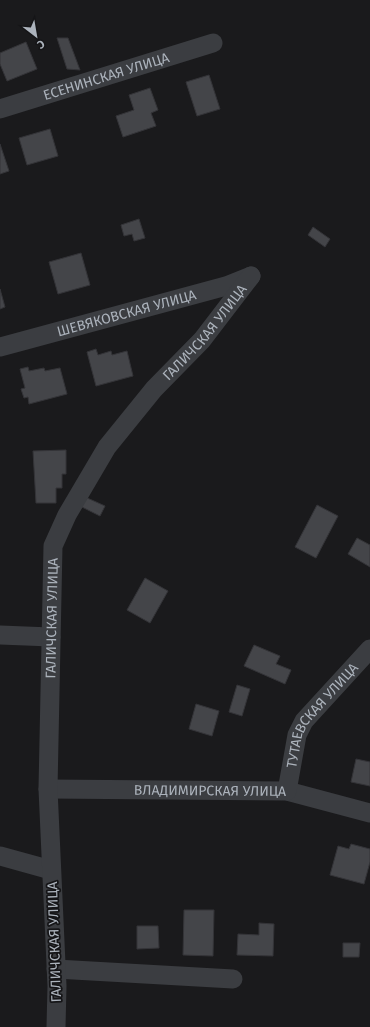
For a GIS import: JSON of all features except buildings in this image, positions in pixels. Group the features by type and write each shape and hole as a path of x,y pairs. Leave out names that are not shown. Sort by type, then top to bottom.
{"street":[{"name":"ЕСЕНИНСКАЯ УЛИЦА","path":"0,109 212,43"},
{"name":"ШЕВЯКОВСКАЯ УЛИЦА","path":"0,347 219,288 251,276"},
{"name":"ГАЛИЧСКАЯ УЛИЦА","path":"56,1027 56,969 48,790 53,546 67,515 107,447 154,389 202,340 251,276"},
{"path":"0,635 51,637"},
{"name":"ТУТАЕВСКАЯ УЛИЦА","path":"287,791 297,736 304,721 370,649"},
{"name":"ВЛАДИМИРСКАЯ УЛИЦА","path":"48,790 287,791 370,813"},
{"path":"0,856 51,870"},
{"path":"56,969 233,979"}]}
